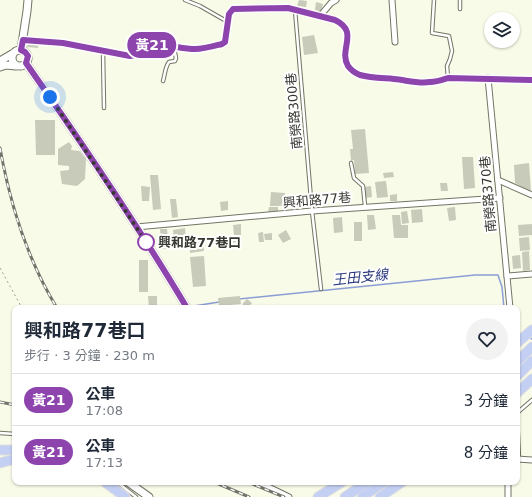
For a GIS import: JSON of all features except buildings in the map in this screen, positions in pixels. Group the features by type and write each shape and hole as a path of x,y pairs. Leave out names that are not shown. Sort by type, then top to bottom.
{"highway":[{"path":"520,341 532,330"},
{"path":"520,359 532,347"},
{"path":"520,373 532,361"},
{"path":"520,390 532,379"},
{"path":"0,450 12,450"},
{"path":"0,463 12,460"},
{"path":"109,485 125,497"},
{"path":"318,497 337,485"},
{"path":"345,497 363,485"},
{"path":"362,497 380,485"},
{"path":"380,497 398,485"}],"street":[{"path":"21,50 28,0"},
{"path":"320,16 331,2 336,0"},
{"path":"392,0 395,42"},
{"path":"23,40 63,43 133,56 153,45 163,44 174,47 196,49 222,44 226,41 229,14 233,9 288,8 342,23 346,29 348,38 346,57 347,62 352,71 361,75 414,82 440,81 448,78 532,80"},
{"path":"0,61 16,50 21,50 28,56 26,63 22,66 6,65 0,67"},
{"path":"12,54 11,60 16,66"},
{"path":"26,63 73,131 185,305"},
{"name":"南榮路370巷","path":"488,78 510,305"},
{"path":"498,180 532,195"},
{"name":"興和路77巷","path":"136,227 312,211 500,198"},
{"path":"507,276 532,274"},
{"path":"520,459 532,460"},
{"path":"132,485 149,497"},
{"path":"264,485 289,497"},
{"path":"508,485 508,497"}],"lane":[{"path":"185,0 200,6 228,22"},
{"path":"434,0 432,33 449,36 452,51 447,66 448,78"},
{"path":"460,0 460,9"},
{"name":"南榮路300巷","path":"295,10 312,211 321,289"},
{"path":"163,81 166,72 166,65 169,62 175,61 176,58 174,47"},
{"path":"103,50 104,108"},
{"path":"351,163 354,178 362,186 365,207"},
{"path":"520,410 532,400"},
{"path":"0,433 12,434"},
{"path":"121,485 136,497"}],"path":[{"path":"0,268 20,305"}],"waterway":[{"name":"王田支線","path":"239,299 475,275 498,275 502,287 504,305"},
{"name":"王田支線","path":"200,305 219,302"},
{"name":"王田支線","path":"528,337 532,339"}],"railway":[{"path":"0,148 9,190 28,251 55,305"},
{"path":"0,402 12,404"},
{"path":"221,485 249,497"},
{"path":"255,485 284,497"}],"bus line":[{"name":"黃21","path":"185,305 73,131 26,63 28,56 23,50 21,50 23,40 63,43 130,56 136,55 153,45 163,44 174,47 196,49 222,44 226,41 229,14 233,9 288,8 342,23 346,29 348,38 346,57 347,62 352,71 361,75 414,82 440,81 448,78 532,80"}],"place":[{"name":"興和路77巷口","path":"146,242"}],"route":[{"path":"50,97 146,242"}]}
